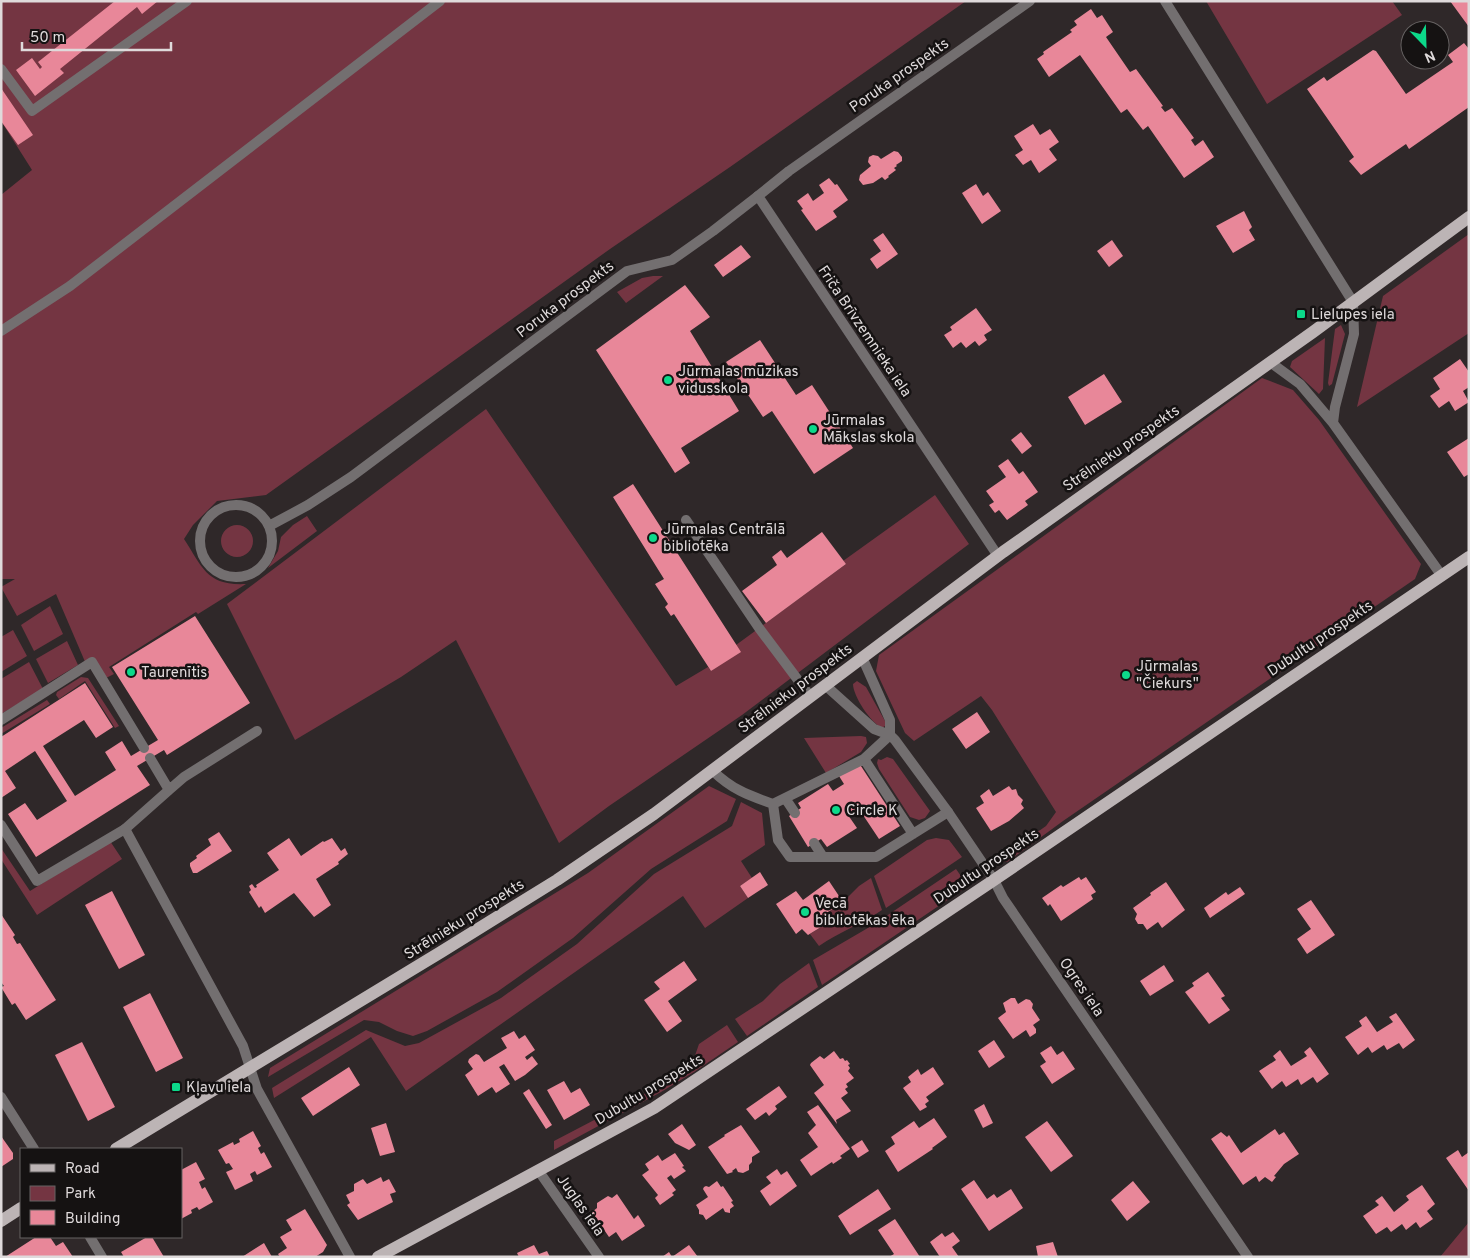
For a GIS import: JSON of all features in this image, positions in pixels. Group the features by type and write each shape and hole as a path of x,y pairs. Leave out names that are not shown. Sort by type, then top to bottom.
{"main road":[{"name":"Strēlnieku prospekts","path":"118,1148 556,880 654,814 998,556 1469,217"},
{"name":"Dubultu prospekts","path":"378,1257 654,1108 994,880 1469,557"},
{"path":"1,1221 20,1209"}],"street":[{"path":"1,69 32,111 187,1"},
{"path":"1,331 70,286 440,1"},
{"name":"Poruka prospekts","path":"269,526 308,505 351,477 627,271 672,260 713,231 789,171 1030,1"},
{"path":"1165,1 1353,302 1354,334 1335,407 1333,423"},
{"name":"Friča Brīvzemnieka iela","path":"758,196 998,556"},
{"path":"1270,362 1300,384 1333,423 1442,576"},
{"path":"232,506 244,506 255,511 269,526 272,541 270,553 265,563 257,571 246,576 229,576 213,569 201,550 200,538 204,526 211,516 221,509 232,506"},
{"path":"686,520 759,628 810,696"},
{"name":"Ogres iela","path":"862,657 890,720 890,735"},
{"path":"1,720 92,662 144,748"},
{"name":"Ogres iela","path":"825,685 874,729 890,735 948,812 994,880 1003,898 1248,1257"},
{"path":"1,825 37,882 125,829 184,777 257,731"},
{"path":"713,771 727,784 773,804 864,759 890,735"},
{"path":"150,758 170,790"},
{"path":"864,759 913,834"},
{"path":"785,798 794,812"},
{"path":"773,804 778,840 790,857 876,857 948,812"},
{"path":"125,829 243,1046 257,1089 350,1257"},
{"path":"814,843 823,857"},
{"path":"1,1097 33,1148"},
{"name":"Juglas iela","path":"538,1170 599,1257"},
{"path":"91,1238 102,1257"}],"green space":[{"path":"1,1 966,1 610,249 266,495 217,501 193,525 184,539 202,567 214,578 233,584 246,584 198,614 196,612 109,667 114,674 106,678 86,664 56,594 17,616 1,587 15,579 1,579 1,195 32,170 1,121"},
{"path":"1206,1 1392,1 1402,15 1267,104"},
{"path":"1469,234 1469,333 1357,407 1383,296"},
{"path":"663,276 626,303 617,292 642,278"},
{"path":"1341,325 1345,334 1332,384 1329,386 1335,329"},
{"path":"1325,338 1323,389 1319,394 1290,367 1292,361"},
{"path":"1262,378 1293,390 1319,420 1421,564 1415,579 1063,821 1007,862 996,861 1046,826 1056,812 992,710 981,696 914,741 905,733 876,671 879,655"},
{"path":"486,409 676,686 708,667 711,671 736,645 846,564 843,561 935,495 969,544 742,715 609,806 559,843 456,640 401,677 295,740 227,604"},
{"path":"307,516 317,531 268,568 278,551 281,537 293,525"},
{"path":"237,525 243,526 248,530 252,535 252,547 248,552 243,556 237,557 231,556 226,552 222,547 221,541 222,535 226,530 231,526"},
{"path":"50,606 63,634 34,651 21,625"},
{"path":"13,630 27,656 1,672 1,637"},
{"path":"67,641 78,665 48,683 36,659"},
{"path":"29,662 43,689 1,714 1,679"},
{"path":"81,677 88,678 119,726 115,728 85,681 59,699 56,695 57,692"},
{"path":"857,681 866,687 885,721 885,726 882,728 873,721 859,702 853,684"},
{"path":"47,700 50,704 1,734 1,728"},
{"path":"866,737 867,743 861,752 826,773 804,738"},
{"path":"887,757 893,759 930,811 925,818 919,820 910,817 879,769 878,759 881,760"},
{"path":"709,786 736,799 727,821 651,869 573,938 497,992 427,1031 413,1036 379,1022 364,1020 268,1077 270,1068 588,873"},
{"path":"741,802 762,813 765,845 741,861 752,878 740,886 748,898 705,928 683,896 406,1091 371,1037 274,1098 272,1088 366,1030 405,1046 419,1043 501,998 577,944 654,874 732,826"},
{"path":"936,838 949,840 962,857 886,908 874,876 927,840"},
{"path":"110,841 122,859 37,915 1,859 1,848 30,891"},
{"path":"956,869 968,886 822,985 813,960 873,925"},
{"path":"871,878 882,910 819,946 810,934 821,927 816,920 843,902 859,886"},
{"path":"809,963 818,987 747,1036 735,1019 763,1001 780,984"},
{"path":"727,1025 738,1042 661,1092 554,1150 554,1141 690,1070 699,1044"},
{"path":"1469,1222 1469,1257 1440,1257"}],"building":[{"path":"115,1 158,1 142,14 137,7 60,69 64,73 35,96 16,70 32,58 40,69 42,67 38,62"},
{"path":"1450,1 1469,1 1469,27"},
{"path":"1091,9 1097,18 1102,15 1113,32 1106,37 1130,72 1136,69 1163,106 1161,107 1165,112 1172,108 1194,138 1191,140 1195,146 1203,140 1214,157 1184,178 1148,126 1143,130 1127,109 1121,113 1080,55 1049,77 1037,59 1044,54 1043,52 1072,32 1070,30 1077,25 1074,21"},
{"path":"1464,43 1469,49 1469,107 1409,149 1406,144 1361,175 1349,161 1354,157 1307,89 1324,77 1327,81 1373,50 1376,51 1406,94 1441,70 1450,70 1450,64 1453,62 1450,54"},
{"path":"1,88 33,135 18,145 1,121"},
{"path":"1033,124 1040,135 1050,129 1059,142 1049,149 1057,160 1039,173 1031,160 1023,165 1015,155 1023,150 1014,136"},
{"path":"894,151 898,152 902,157 902,161 894,168 896,170 885,180 882,177 873,183 863,185 859,180 860,175 871,166 868,162 869,157 873,155 881,159"},
{"path":"829,178 835,185 837,184 848,200 833,211 837,217 816,231 797,201 808,193 813,201 824,193 819,185"},
{"path":"976,184 983,196 988,192 1001,211 982,224 962,193"},
{"path":"1244,211 1252,227 1249,230 1255,240 1233,253 1216,226"},
{"path":"883,233 898,254 877,269 870,259 881,251 873,240"},
{"path":"1112,240 1123,256 1109,267 1097,251"},
{"path":"741,245 751,257 723,277 714,265"},
{"name":"Jūrmalas mūzikas vidusskola","path":"685,285 710,317 690,331 739,411 681,448 690,463 675,473 596,350"},
{"path":"976,308 992,330 984,335 987,340 979,346 975,341 966,348 961,342 953,348 944,335 952,330 950,327"},
{"path":"760,340 796,395 812,385 853,448 814,474 772,411 763,417 726,362"},
{"path":"1460,359 1469,372 1469,387 1463,391 1469,402 1455,411 1449,401 1439,408 1430,396 1440,389 1433,378"},
{"path":"1104,374 1122,402 1085,425 1068,397"},
{"path":"1021,432 1032,446 1022,454 1011,440"},
{"path":"1469,438 1469,474 1464,477 1447,452"},
{"path":"1008,459 1019,474 1023,471 1038,492 1025,501 1028,505 1007,520 999,510 995,513 989,505 994,502 986,491 1006,477 998,466"},
{"name":"Jūrmalas Centrālā bibliotēka","path":"633,484 741,652 711,671 674,614 671,616 665,607 668,604 655,584 664,579 613,497"},
{"path":"822,532 846,564 766,623 742,591 777,565 772,557 781,550 787,558"},
{"path":"195,616 250,703 167,755 164,750 137,766 150,785 36,857 8,814 25,803 37,820 67,801 35,751 5,771 16,788 1,798 1,737 85,683 113,727 96,738 84,720 43,746 75,796 116,770 105,752 122,741 131,756 158,740 112,667"},
{"path":"977,712 990,732 966,749 952,729"},
{"path":"859,763 900,826 879,839 859,809 848,815 857,828 827,847 821,839 808,847 789,816 801,808 798,803 828,784 833,791 844,784 839,776"},
{"path":"1009,786 1012,790 1016,789 1018,795 1023,800 1021,804 1024,808 1009,821 991,831 976,808 984,803 980,796 989,789 993,796"},
{"path":"219,832 232,851 197,873 193,873 190,863 211,845 208,839"},
{"path":"289,838 301,856 323,841 332,838 341,851 345,848 348,854 338,862 339,864 316,879 331,905 314,917 294,893 265,913 261,906 259,908 249,892 251,890 249,886 252,884 255,888 257,887 256,885 279,870 267,853"},
{"path":"760,872 768,885 748,898 740,886"},
{"path":"1079,877 1081,880 1086,877 1096,892 1091,895 1093,899 1061,921 1050,904 1048,906 1042,898 1061,885 1063,887"},
{"name":"Vecā bibliotēkas ēka","path":"829,881 843,902 816,920 821,927 808,935 802,929 796,934 776,904 796,891 803,900"},
{"path":"1166,882 1185,910 1162,928 1158,922 1147,930 1143,924 1138,924 1135,919 1137,914 1133,908"},
{"path":"1240,887 1245,894 1210,918 1204,908 1226,892 1228,895"},
{"path":"112,891 145,955 119,969 85,905"},
{"path":"1311,900 1335,935 1307,954 1297,939 1311,929 1297,909"},
{"path":"1,914 15,935 13,937 17,944 20,943 56,1000 26,1020 15,1003 12,1005 1,987 4,986 1,982"},
{"path":"684,961 697,980 668,1001 682,1021 667,1032 644,1000 660,989 654,982"},
{"path":"1164,965 1174,981 1150,996 1140,981"},
{"path":"1208,972 1225,996 1221,998 1230,1010 1209,1024 1185,992 1194,986 1192,983"},
{"path":"150,993 183,1058 156,1072 123,1007"},
{"path":"1011,998 1015,998 1018,1004 1026,999 1030,1000 1033,1004 1032,1008 1040,1020 1033,1025 1036,1033 1030,1037 1026,1030 1013,1039 998,1018 1006,1012 1003,1003"},
{"path":"1396,1013 1415,1040 1403,1049 1399,1043 1387,1050 1384,1045 1372,1053 1368,1047 1358,1055 1345,1037 1362,1026 1359,1021 1366,1016 1377,1032 1393,1022 1389,1017"},
{"path":"514,1031 519,1039 525,1035 535,1050 525,1057 527,1060 532,1056 538,1064 515,1081 504,1064 499,1067 510,1084 496,1093 492,1087 478,1096 465,1075 473,1069 468,1062 469,1059 476,1054 484,1062 507,1048 501,1038"},
{"path":"994,1040 1005,1057 989,1068 978,1051"},
{"path":"82,1042 115,1107 88,1121 55,1055"},
{"path":"1051,1046 1057,1055 1063,1051 1075,1069 1052,1084 1040,1066 1046,1062 1040,1053"},
{"path":"1310,1047 1329,1074 1317,1083 1313,1077 1301,1085 1298,1079 1286,1087 1282,1081 1272,1089 1259,1071 1276,1060 1273,1056 1280,1050 1291,1066 1307,1056 1304,1052"},
{"path":"834,1051 840,1059 847,1060 850,1064 848,1065 850,1068 848,1071 854,1078 846,1084 848,1087 845,1089 848,1093 841,1098 851,1111 836,1120 837,1124 814,1093 824,1085 810,1065 820,1056 824,1059"},
{"path":"349,1067 360,1085 313,1116 301,1098"},
{"path":"933,1067 944,1084 926,1097 929,1101 925,1104 927,1107 920,1111 903,1088 911,1082 908,1077 918,1069 921,1075"},
{"path":"564,1081 571,1093 580,1088 590,1105 564,1120 547,1090"},
{"path":"779,1086 787,1097 775,1106 777,1109 769,1116 766,1112 755,1120 746,1109"},
{"path":"529,1089 552,1125 546,1129 523,1093"},
{"path":"984,1104 993,1123 983,1128 974,1110"},
{"path":"818,1105 850,1149 840,1156 842,1158 833,1164 832,1162 811,1176 800,1160 818,1147 808,1133 816,1125 807,1112"},
{"path":"934,1118 947,1137 933,1149 898,1172 885,1151 895,1144 891,1137 914,1121 919,1128"},
{"path":"1047,1121 1073,1156 1051,1172 1025,1137"},
{"path":"386,1123 395,1152 380,1156 371,1128"},
{"path":"682,1124 696,1145 689,1150 675,1143 668,1134"},
{"path":"741,1125 760,1152 752,1157 749,1170 743,1173 738,1172 736,1168 733,1172 727,1174 708,1147"},
{"path":"1275,1129 1279,1135 1284,1132 1299,1154 1284,1164 1274,1176 1276,1177 1272,1182 1265,1177 1259,1182 1256,1176 1243,1185 1211,1139 1221,1132 1227,1137 1229,1135 1241,1153"},
{"path":"253,1131 261,1146 258,1148 261,1154 264,1152 272,1167 257,1175 255,1171 250,1174 253,1181 235,1190 226,1172 233,1169 229,1163 226,1164 218,1150 233,1142 234,1145 240,1142 239,1139"},
{"path":"1,1136 13,1153 13,1159 1,1167"},
{"path":"862,1140 869,1151 858,1158 851,1147"},
{"path":"1458,1150 1462,1157 1469,1152 1469,1191 1446,1158"},
{"path":"675,1153 686,1171 674,1179 671,1175 667,1178 676,1190 672,1193 674,1195 660,1205 655,1198 658,1195 642,1175 649,1170 645,1164 658,1155 662,1161"},
{"path":"196,1162 205,1179 199,1182 202,1189 205,1187 213,1202 199,1210 197,1207 191,1210 192,1213 182,1218 182,1169"},
{"path":"777,1169 781,1175 787,1171 797,1186 770,1206 760,1191 771,1183 766,1177"},
{"path":"381,1177 383,1182 389,1179 396,1192 390,1194 393,1202 358,1220 347,1205 350,1203 346,1195 354,1191 354,1184 363,1179 367,1184"},
{"path":"974,1180 987,1199 994,1194 997,1198 1011,1189 1023,1208 989,1231 961,1189"},
{"path":"717,1181 721,1187 723,1186 733,1201 731,1202 734,1206 730,1209 730,1213 725,1212 723,1208 706,1220 703,1215 699,1214 696,1205 708,1197 703,1189 704,1187 709,1187"},
{"path":"1133,1181 1150,1202 1127,1221 1111,1200"},
{"path":"1422,1185 1435,1204 1427,1211 1433,1219 1420,1228 1416,1222 1406,1230 1402,1224 1391,1232 1387,1227 1376,1234 1363,1216 1379,1205 1375,1201 1382,1196 1394,1212 1409,1200 1406,1196"},
{"path":"878,1189 891,1209 850,1235 838,1216"},
{"path":"617,1194 634,1219 638,1215 645,1226 622,1241 616,1232 609,1237 592,1212 597,1208 597,1203 608,1196 612,1198"},
{"path":"305,1209 327,1245 323,1252 315,1257 280,1257 278,1254 287,1248 280,1237 292,1230 286,1220"},
{"path":"895,1219 920,1257 889,1257 894,1254 878,1230"},
{"path":"953,1232 960,1241 952,1247 959,1257 940,1257 930,1242 942,1233 945,1237"},
{"path":"34,1238 51,1238 56,1246 63,1242 73,1257 5,1257"},
{"path":"145,1238 153,1238 164,1257 124,1257 121,1252"},
{"path":"1053,1242 1058,1257 1038,1257 1036,1246"},
{"path":"264,1243 272,1257 242,1257"},
{"path":"534,1245 539,1254 547,1251 550,1257 519,1257 517,1253"},
{"path":"689,1245 698,1257 672,1257"},
{"path":"669,1252 672,1257 662,1257"}],"place":[{"name":"Lielupes iela","path":"1301,314"},
{"name":"Jūrmalas mūzikas vidusskola","path":"668,380"},
{"name":"Jūrmalas Mākslas skola","path":"813,429"},
{"name":"Jūrmalas Centrālā bibliotēka","path":"653,538"},
{"name":"Taurenītis","path":"131,672"},
{"name":"Jūrmalas \"Čiekurs\"","path":"1126,675"},
{"name":"Circle K","path":"836,810"},
{"name":"Vecā bibliotēkas ēka","path":"805,912"},
{"name":"Kļavu iela","path":"176,1087"}]}
